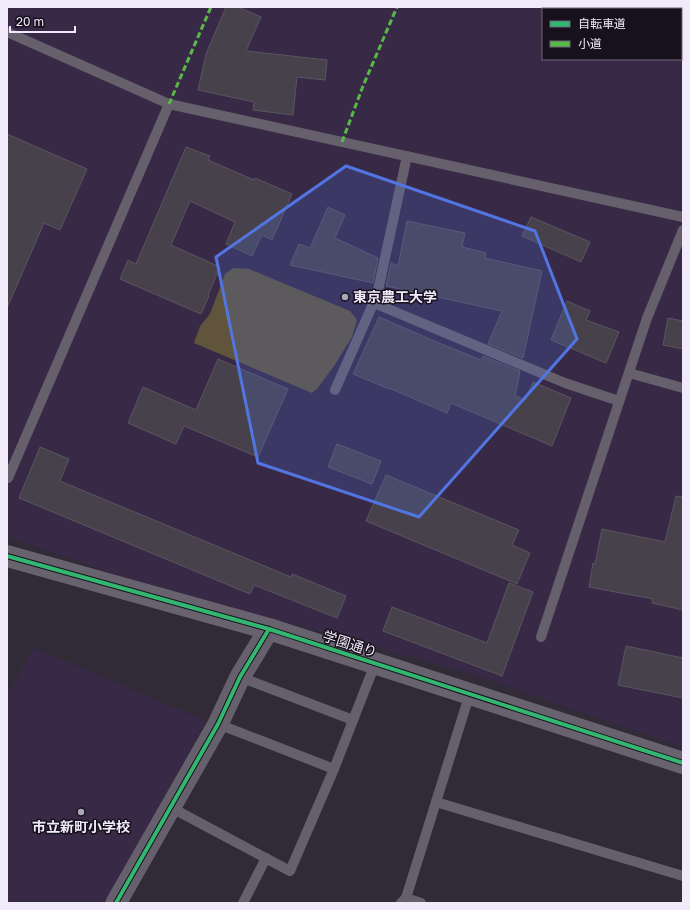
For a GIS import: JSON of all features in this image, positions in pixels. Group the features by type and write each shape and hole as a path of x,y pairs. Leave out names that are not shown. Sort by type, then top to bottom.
{"street":[{"name":"学園通り","path":"7,556 269,629 683,762"},
{"path":"116,903 218,724 240,677 269,629"}],"lane":[{"path":"7,32 169,104 683,217"},
{"path":"8,478 169,104"},
{"path":"335,390 377,295 407,156"},
{"path":"541,637 647,318 683,230"},
{"path":"374,303 565,383 619,401"},
{"path":"629,373 683,388"},
{"path":"170,807 290,871 334,769 375,664"},
{"path":"240,677 354,720"},
{"path":"421,903 404,901 470,693"},
{"path":"218,724 334,769"},
{"path":"436,802 683,876"},
{"path":"243,903 266,858"}],"highlighted area":[{"path":"346,166 535,231 577,339 419,517 258,463 216,257"}],"shaded area":[{"name":"東京農工大学","path":"7,7 683,7 683,747 468,673 107,572 7,536"},
{"path":"233,268 249,269 350,311 357,320 352,337 334,366 317,389 312,393 194,343 200,326 210,314 225,274"},
{"name":"市立新町小学校","path":"34,648 206,721 106,903 7,903 7,694"}],"building":[{"path":"226,7 238,7 261,17 246,51 327,60 325,80 297,77 293,115 253,110 254,102 198,90 206,54"},
{"path":"7,134 87,169 60,230 44,223 7,308"},
{"path":"186,147 210,156 208,160 254,180 255,178 292,194 272,240 262,235 252,256 226,244 235,222 190,201 171,245 220,267 201,314 120,279 128,260 136,264"},
{"path":"328,207 345,215 335,238 378,258 373,283 290,265 299,244 310,248"},
{"path":"531,217 590,242 581,262 522,236"},
{"path":"407,221 465,233 462,247 486,253 485,258 542,271 523,358 488,344 502,311 386,286 391,263 398,266"},
{"path":"567,301 590,311 586,320 619,332 606,363 551,340"},
{"path":"379,317 481,360 483,356 520,371 515,396 525,400 533,382 571,398 552,446 451,403 447,413 353,374"},
{"path":"668,318 683,321 683,349 663,345"},
{"path":"218,359 288,389 258,457 184,426 176,444 128,423 143,387 196,410"},
{"path":"337,444 381,461 372,484 328,467"},
{"path":"40,447 69,459 60,481 291,577 292,574 346,596 337,618 254,585 250,594 19,498"},
{"path":"386,475 519,530 512,545 530,553 517,584 366,521"},
{"path":"676,496 683,497 683,610 652,603 653,599 589,587 593,563 595,564 602,529 665,542"},
{"path":"509,583 533,592 502,676 383,631 392,607 487,643"},
{"path":"626,646 683,658 683,698 618,685"}],"marked path":[{"path":"169,104 211,7"},
{"path":"342,142 363,86 397,7"}],"cycle path":[{"path":"7,556 269,629 683,763"},
{"path":"116,903 218,724 240,677 269,629"}],"place":[{"name":"東京農工大学","path":"345,297"},
{"name":"市立新町小学校","path":"81,812"}]}
